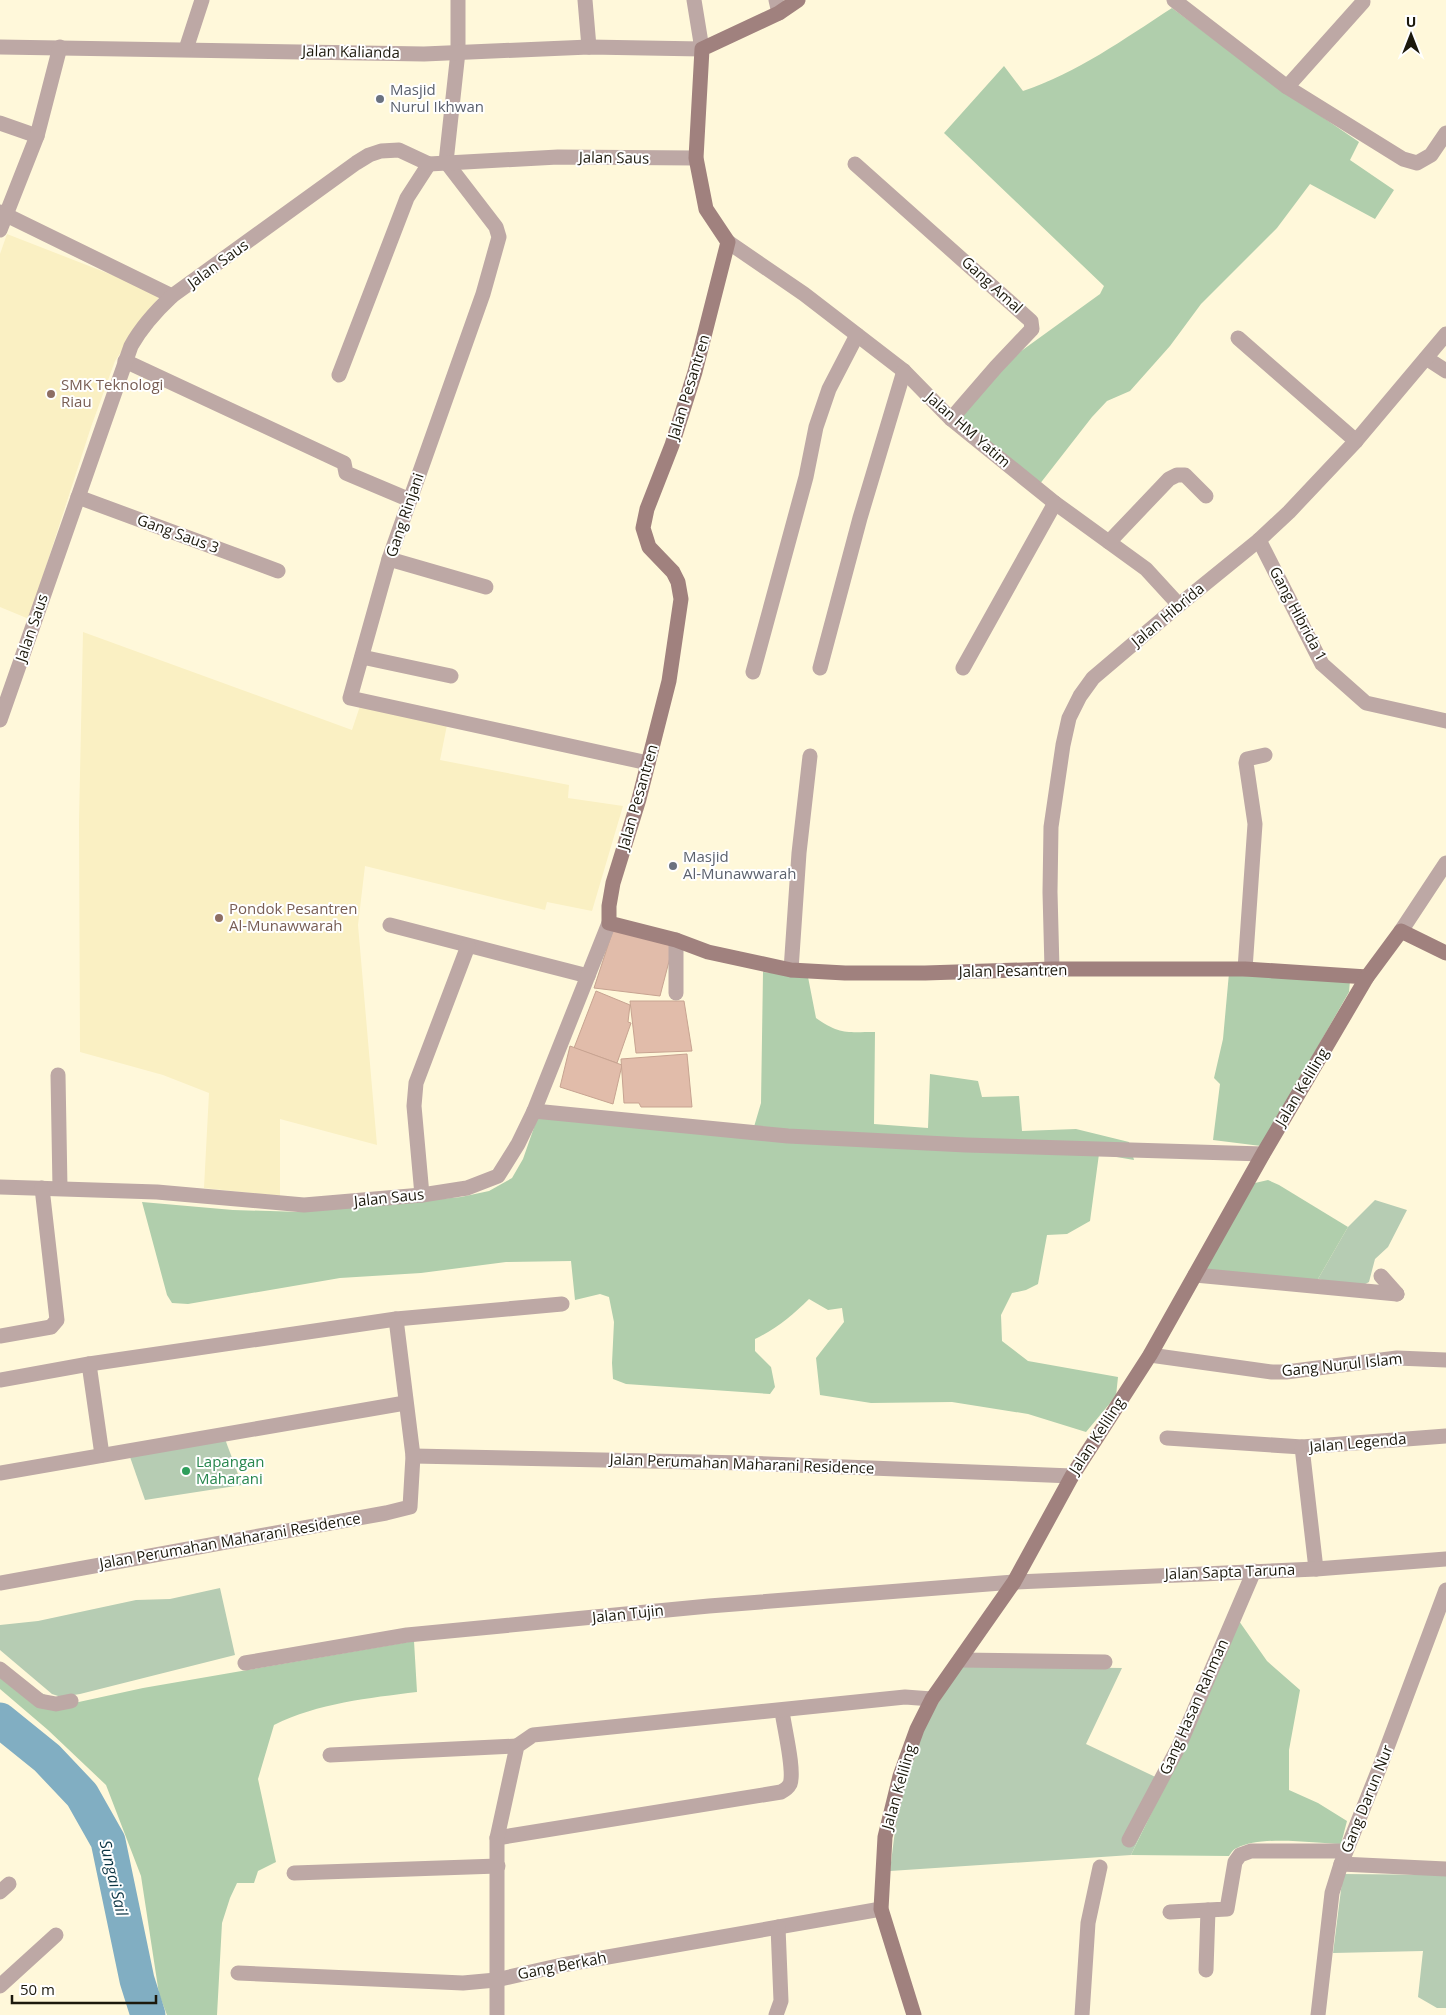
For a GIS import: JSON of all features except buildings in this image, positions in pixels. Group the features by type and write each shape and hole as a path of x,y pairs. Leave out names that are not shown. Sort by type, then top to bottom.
{"street":[{"path":"186,49 202,0"},
{"path":"446,162 458,52 458,0"},
{"path":"585,0 589,47"},
{"path":"694,0 702,49 696,158 706,209 728,242"},
{"path":"702,49 777,7 798,0"},
{"path":"1174,0 1287,87 1403,159 1417,163 1431,155 1446,133"},
{"path":"1287,87 1363,2"},
{"name":"Jalan Kalianda","path":"0,47 424,54 589,47 702,49"},
{"path":"0,230 3,213 37,136 60,48"},
{"path":"0,122 37,136"},
{"name":"Jalan Saus","path":"0,720 124,361 141,329 172,296 369,155 382,150 399,150 429,164 558,157 696,158"},
{"name":"Gang Rinjani","path":"446,162 496,227 499,237 483,294 389,559 350,698 648,763"},
{"path":"339,375 407,198 429,164"},
{"name":"Gang Amal","path":"855,164 1031,321 1032,329 996,367 952,419"},
{"path":"3,213 172,296"},
{"name":"Jalan HM Yatim","path":"728,242 804,294 904,370 952,419 1055,503 1146,569 1179,604"},
{"name":"Jalan Pesantren","path":"728,242 694,372 672,445 647,509 644,528 649,546 674,572 680,591 669,681 648,763 613,883 609,906 609,922 676,940 708,952 791,970 844,973 925,973 1245,969 1367,977"},
{"name":"Jalan Hibrida","path":"1052,970 1051,827 1056,784 1069,718 1080,696 1093,678 1290,512 1356,441 1446,334"},
{"path":"753,672 806,477 816,427 829,389 857,335"},
{"path":"1238,338 1356,441"},
{"path":"1426,358 1446,372"},
{"path":"124,361 344,464 346,473 410,500"},
{"path":"820,668 860,518 904,370"},
{"path":"1110,542 1169,479 1185,476 1206,496"},
{"name":"Gang Saus 3","path":"78,497 278,571"},
{"path":"963,668 1055,503"},
{"name":"Gang Hibrida 1","path":"1259,540 1322,664 1366,703 1446,721"},
{"path":"389,559 486,587"},
{"path":"362,657 451,676"},
{"path":"1245,969 1255,824 1246,763 1247,759 1251,757 1265,755"},
{"path":"791,970 799,853 810,756"},
{"path":"1446,863 1400,931 1446,953"},
{"name":"Jalan Saus","path":"0,1187 157,1192 304,1205 422,1195 467,1188 498,1176 518,1144 534,1110 609,922"},
{"path":"390,925 588,976"},
{"name":"Jalan Keliling","path":"914,2015 881,1908 885,1837 900,1776 917,1729 932,1699 1014,1582 1072,1476 1150,1355 1263,1154 1367,977 1400,931"},
{"path":"676,940 676,993"},
{"path":"422,1195 414,1106 416,1083 468,946"},
{"path":"58,1075 60,1188"},
{"path":"534,1110 788,1136 966,1145 1263,1154"},
{"path":"0,1336 51,1327 58,1320 42,1188"},
{"path":"1195,1275 1397,1294 1381,1276"},
{"path":"0,1380 89,1364 396,1318 562,1304"},
{"name":"Jalan Perumahan Maharani Residence","path":"0,1583 376,1514 410,1506 413,1456 396,1318"},
{"name":"Gang Nurul Islam","path":"1150,1355 1272,1372 1286,1372 1397,1358 1446,1360"},
{"path":"89,1364 102,1455"},
{"path":"0,1473 405,1403"},
{"name":"Jalan Legenda","path":"1316,1569 1302,1447 1446,1436"},
{"path":"1167,1438 1302,1447"},
{"name":"Jalan Perumahan Maharani Residence","path":"413,1456 745,1463 1072,1476"},
{"name":"Jalan Sapta Taruna","path":"1014,1582 1316,1569 1446,1559"},
{"name":"Gang Hasan Rahman","path":"1129,1840 1179,1746 1254,1571"},
{"name":"Jalan Tujin","path":"244,1664 407,1635 719,1605 1014,1582"},
{"name":"Gang Darun Nur","path":"1318,2015 1332,1893 1343,1858 1380,1769 1446,1590"},
{"path":"960,1660 1105,1662"},
{"path":"0,1669 40,1700 56,1704 71,1700"},
{"path":"330,1755 517,1746 533,1735 905,1697 932,1699"},
{"path":"497,1838 781,1792 791,1782 782,1711"},
{"path":"497,2015 497,1838 517,1746"},
{"path":"1170,1912 1227,1908 1235,1862 1240,1855 1250,1852 1343,1858 1446,1869"},
{"path":"294,1873 498,1866"},
{"path":"1082,2015 1088,1923 1100,1867"},
{"name":"Gang Berkah","path":"238,1973 463,1983 496,1980 562,1965 881,1908"},
{"path":"1206,1970 1208,1910"},
{"path":"776,2015 781,2001 778,1927"},
{"path":"0,1986 56,1936"}],"shaded area":[{"name":"SMK Teknologi Riau","path":"7,234 161,294 115,361 91,427 29,619 0,607 0,254"},
{"name":"Pondok Pesantren Al-Munawwarah","path":"83,632 352,730 360,706 447,725 440,760 569,785 568,798 623,806 592,911 547,902 545,910 365,866 358,925 377,1145 280,1119 280,1196 204,1188 209,1093 163,1075 80,1052 79,821"}],"green space":[{"path":"1172,8 1274,84 1359,142 1350,160 1394,190 1375,219 1310,184 1277,228 1201,304 1170,346 1130,391 1107,401 1092,417 1039,485 959,420 1010,359 1100,294 1104,286 944,133 1004,66 1023,91 1043,84 1081,65"},
{"path":"763,972 808,977 816,1018 838,1030 875,1032 874,1124 928,1128 930,1074 978,1081 982,1097 1019,1096 1022,1131 1076,1129 1129,1142 1134,1160 1099,1154 1090,1221 1067,1234 1047,1235 1038,1284 1026,1290 1012,1293 1001,1315 1002,1341 1028,1361 1118,1377 1116,1396 1086,1432 1028,1414 952,1402 871,1403 820,1395 816,1358 844,1322 842,1308 828,1310 809,1299 784,1321 755,1339 755,1351 771,1367 775,1387 770,1394 626,1384 613,1379 614,1322 609,1297 600,1294 575,1300 571,1261 506,1262 421,1273 340,1278 188,1304 172,1303 167,1295 142,1202 233,1210 301,1212 461,1197 489,1191 512,1178 523,1159 538,1116 751,1137 761,1103"},
{"path":"1229,973 1350,981 1349,992 1261,1146 1213,1140 1220,1084 1214,1078 1223,1039"},
{"path":"1268,1180 1348,1227 1318,1279 1284,1279 1202,1271 1255,1183"},
{"path":"1375,1200 1407,1210 1388,1247 1375,1259 1369,1282 1363,1285 1350,1286 1318,1279 1348,1227"},
{"name":"Lapangan Maharani","path":"225,1439 242,1485 145,1500 130,1457"},
{"path":"220,1588 235,1655 80,1694 61,1697 52,1694 0,1650 0,1625 38,1621 136,1600 170,1599"},
{"path":"1239,1621 1267,1661 1300,1690 1289,1750 1289,1790 1318,1803 1347,1821 1341,1844 1273,1841 1247,1844 1234,1849 1229,1856 1131,1855 1191,1731"},
{"path":"414,1641 417,1692 326,1706 274,1725 258,1779 276,1862 258,1871 254,1883 237,1883 230,1898 222,1923 217,2015 167,2015 159,1994 141,1876 106,1785 48,1730 0,1689 0,1672 65,1705 143,1688"},
{"path":"962,1666 1122,1668 1086,1744 1166,1782 1131,1855 890,1871 898,1810 909,1764 930,1717"},
{"path":"1343,1874 1446,1875 1446,2008 1437,2008 1418,1997 1423,1951 1333,1953"}],"waterway":[{"name":"Sungai Sail","path":"0,1720 47,1758 82,1795 108,1841 137,1980 148,2015"}],"place":[{"name":"Masjid Nurul Ikhwan","path":"380,99"},
{"name":"SMK Teknologi Riau","path":"51,394"},
{"name":"Masjid Al-Munawwarah","path":"673,866"},
{"name":"Pondok Pesantren Al-Munawwarah","path":"219,918"},
{"name":"Lapangan Maharani","path":"186,1471"}]}
